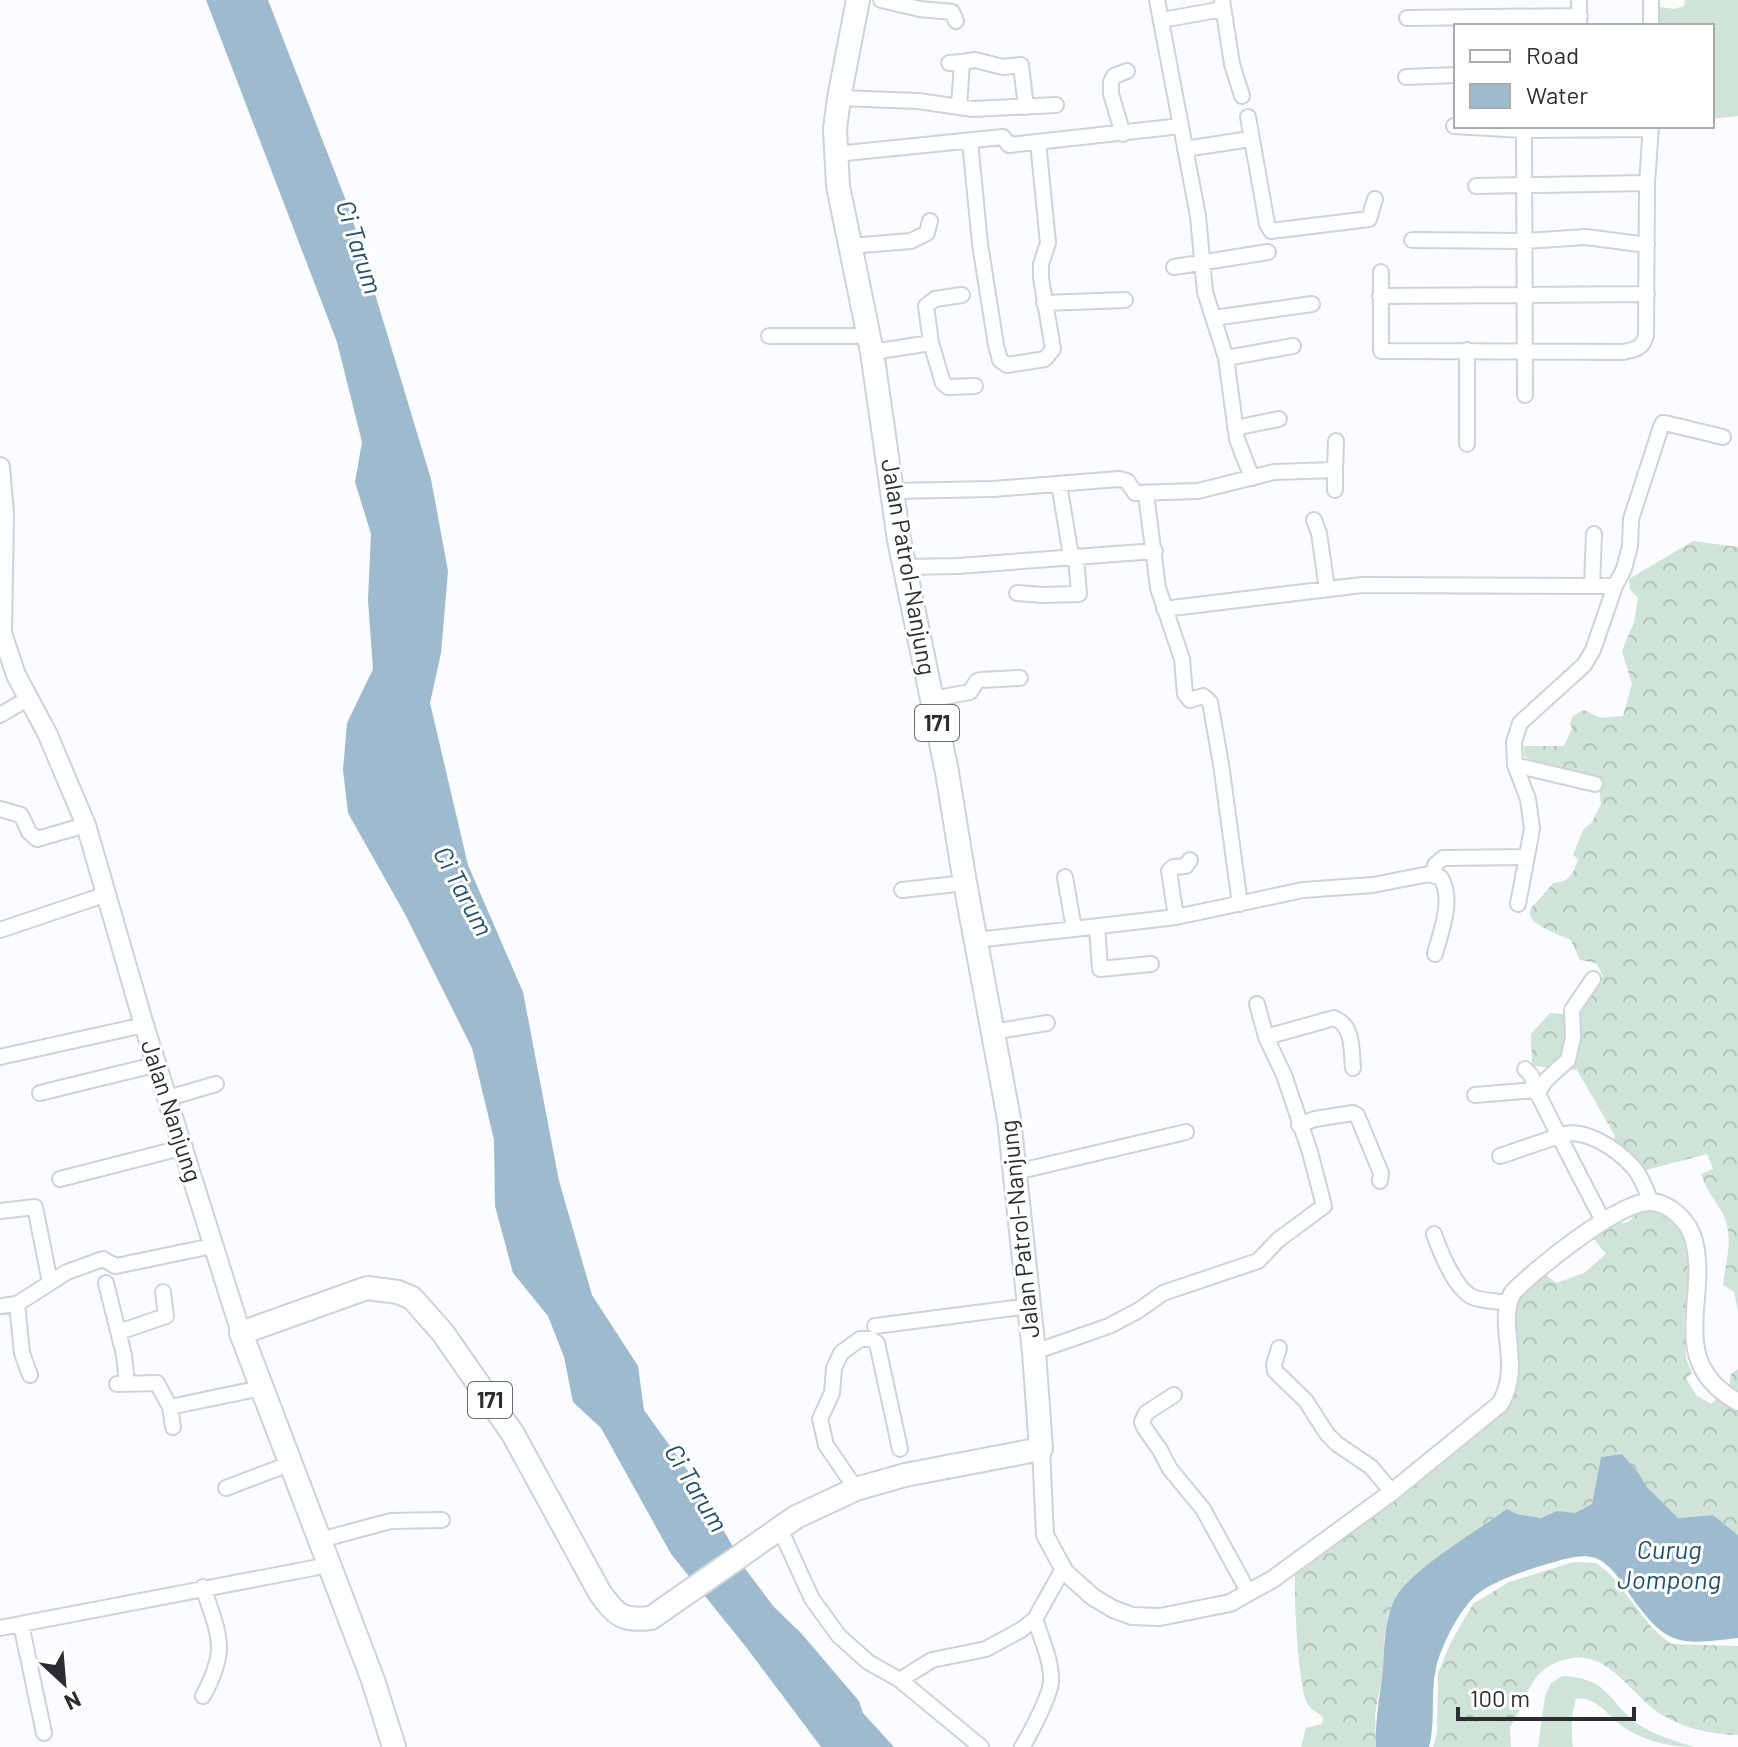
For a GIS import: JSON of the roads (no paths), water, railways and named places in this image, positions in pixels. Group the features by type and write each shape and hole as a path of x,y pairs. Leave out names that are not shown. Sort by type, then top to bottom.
{"main road":[{"name":"Jalan Patrol-Nanjung","path":"858,0 839,98 838,186 1009,1119 1030,1306 1041,1449"},
{"name":"Jalan Nanjung","path":"0,467 5,570 1,619 5,642 16,675 47,733 86,825 144,1025 185,1147 212,1246 289,1464 373,1680 392,1746"},
{"name":"171","path":"241,1333 367,1288 398,1292 412,1298 443,1333 513,1434 600,1593 612,1610 632,1620 651,1618 796,1517 856,1489 905,1475 1041,1449"}],"street":[{"path":"881,0 952,12 956,21"},
{"path":"1157,0 1185,149 1205,292 1226,358 1235,428 1252,478"},
{"path":"1407,18 1580,21 1579,0"},
{"path":"1651,0 1651,24"},
{"path":"1162,20 1226,8 1232,64 1242,96"},
{"path":"959,107 955,62 975,60 1003,67 1021,65 1026,107"},
{"path":"1123,134 1110,88 1114,76 1127,71"},
{"path":"1406,77 1454,75"},
{"path":"839,98 918,101 997,109 1056,105"},
{"path":"1248,117 1267,224 1271,231 1369,219 1375,199"},
{"path":"836,154 1004,137 1009,145 1181,126"},
{"path":"1489,128 1577,128"},
{"path":"1381,272 1380,358 1467,350 1622,352 1638,349 1646,339 1647,183 1651,128"},
{"path":"1524,130 1525,395"},
{"path":"1185,149 1250,139"},
{"path":"970,141 980,244 996,345 1003,364 1045,359 1053,345 1044,303 1041,264 1048,243 1038,142"},
{"path":"1476,186 1647,183"},
{"path":"850,246 911,241 927,233 930,221"},
{"path":"1412,240 1525,241 1586,237 1647,245"},
{"path":"1174,267 1268,252"},
{"path":"1380,296 1647,294"},
{"path":"962,295 935,299 926,306 931,343 943,383 948,387 975,386"},
{"path":"1044,303 1125,300"},
{"path":"1214,318 1312,304"},
{"path":"769,336 869,344 931,343"},
{"path":"1226,358 1293,346"},
{"path":"1467,350 1467,444"},
{"path":"1235,428 1279,419"},
{"path":"1518,904 1532,829 1523,782 1515,765 1514,742 1520,723 1584,665 1593,650 1624,569 1637,494 1663,423 1723,437"},
{"path":"1335,490 1336,441"},
{"path":"892,491 993,489 1124,479 1135,493 1146,494 1198,491 1274,472 1335,470"},
{"path":"1017,593 1057,595 1080,600 1059,484"},
{"path":"1146,494 1158,588 1182,659 1186,698 1203,696 1210,702 1240,904"},
{"path":"1314,520 1319,533 1327,589"},
{"path":"1592,585 1594,534"},
{"path":"906,567 1155,551"},
{"path":"1164,609 1362,585 1615,586"},
{"path":"932,699 970,692 981,680 1020,678"},
{"path":"0,715 29,698"},
{"path":"1515,765 1595,784"},
{"path":"0,809 23,816 29,832 42,840 86,825"},
{"path":"1435,954 1446,914 1444,883 1435,875 1435,865 1443,858 1527,857"},
{"path":"1176,917 1169,871 1173,867 1186,866 1190,860"},
{"path":"976,940 1176,917 1303,890 1373,885 1435,875"},
{"path":"1065,877 1074,929"},
{"path":"902,890 965,883"},
{"path":"0,930 107,894"},
{"path":"1097,926 1100,969 1151,964"},
{"path":"1537,1092 1568,1060 1573,1038 1572,1010 1593,979"},
{"path":"1034,1352 1109,1326 1163,1293 1258,1261 1278,1240 1323,1208 1319,1180 1284,1075 1266,1037 1257,1004"},
{"path":"1266,1037 1334,1018 1348,1028 1353,1068"},
{"path":"992,1032 1047,1023"},
{"path":"0,1057 144,1025"},
{"path":"40,1093 158,1064"},
{"path":"1525,1069 1531,1075 1603,1221"},
{"path":"168,1098 216,1084"},
{"path":"1475,1095 1537,1092"},
{"path":"1299,1125 1328,1116 1357,1115 1381,1173 1380,1181"},
{"path":"1016,1172 1186,1132"},
{"path":"1500,1156 1572,1132 1580,1133 1613,1151 1633,1166 1651,1202 1681,1217 1690,1227 1697,1254 1693,1324 1696,1347 1711,1381 1738,1402"},
{"path":"60,1179 185,1147"},
{"path":"1041,1449 1045,1535 1063,1569 1093,1597 1113,1609 1146,1618 1178,1615 1230,1603 1273,1579 1392,1492 1500,1404 1508,1392 1512,1362 1507,1303 1513,1292 1603,1221 1651,1202"},
{"path":"0,1211 35,1207 50,1282"},
{"path":"1434,1234 1444,1261 1467,1294 1507,1303"},
{"path":"0,1306 17,1304 67,1272 103,1259 115,1266 212,1246"},
{"path":"106,1283 119,1332 122,1384 159,1384 170,1407 173,1427"},
{"path":"119,1332 166,1316 163,1292"},
{"path":"17,1304 22,1353 30,1375"},
{"path":"875,1326 1030,1306"},
{"path":"856,1489 826,1445 820,1419 832,1393 837,1360 841,1353 860,1339 871,1339 877,1343 900,1449"},
{"path":"1279,1348 1275,1371 1306,1401 1337,1444 1371,1467 1392,1492"},
{"path":"170,1407 261,1388"},
{"path":"1174,1395 1146,1413 1142,1422 1170,1469 1203,1509 1249,1593"},
{"path":"226,1488 289,1464"},
{"path":"320,1540 391,1521 442,1520"},
{"path":"777,1532 812,1599 839,1636 868,1662 900,1680 981,1747"},
{"path":"0,1628 329,1565"},
{"path":"900,1680 932,1660 986,1649 1005,1641 1035,1619 1063,1569"},
{"path":"203,1587 220,1638 221,1653 218,1667 203,1696"},
{"path":"1022,1747 1036,1723 1051,1681 1035,1619"},
{"path":"21,1624 44,1733"}],"water":[{"name":"Ci Tarum","path":"206,0 268,0 350,211 431,479 448,571 441,653 430,703 468,865 523,992 559,1181 592,1295 638,1366 644,1410 698,1485 746,1570 774,1607 801,1633 859,1701 863,1713 894,1747 821,1747 671,1554 601,1428 573,1402 564,1357 548,1316 513,1273 495,1206 494,1140 472,1048 406,916 348,813 343,770 347,723 373,669 368,600 371,534 355,482 362,442 337,342"},
{"name":"Curug Jompong","path":"1622,1454 1646,1486 1678,1518 1713,1515 1738,1535 1738,1638 1701,1642 1675,1639 1654,1625 1615,1573 1596,1558 1574,1557 1544,1565 1487,1587 1473,1598 1456,1622 1436,1668 1429,1747 1376,1747 1387,1625 1393,1604 1404,1586 1441,1555 1507,1509 1541,1518 1557,1511 1575,1513 1592,1504 1601,1457"}]}
